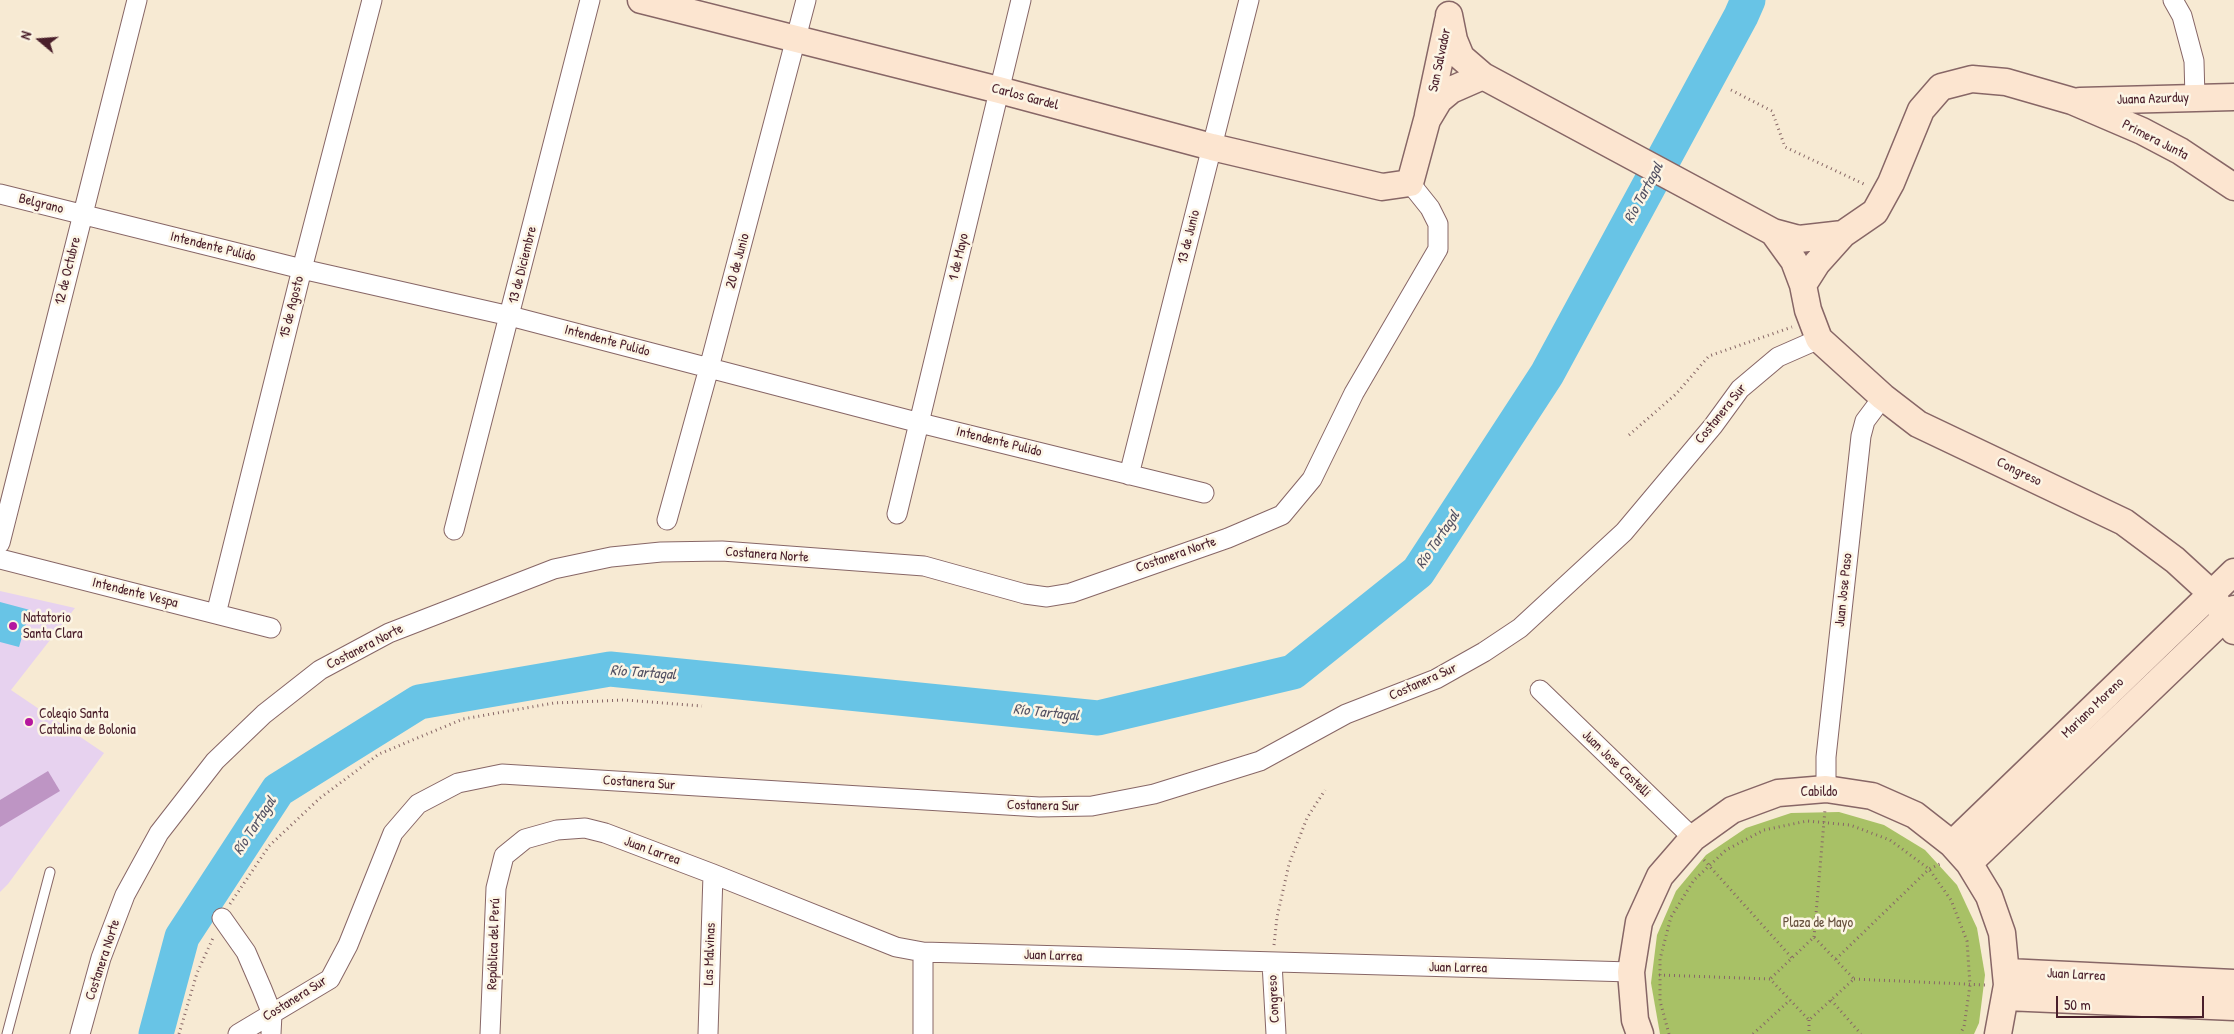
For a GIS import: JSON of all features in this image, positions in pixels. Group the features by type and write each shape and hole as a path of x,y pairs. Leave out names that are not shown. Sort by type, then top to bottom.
{"street":[{"name":"12 de Octubre","path":"0,543 137,0"},
{"name":"15 de Agosto","path":"216,614 302,269 372,0"},
{"name":"13 de Diciembre","path":"454,530 590,0"},
{"name":"Carlos Gardel","path":"640,0 1359,183 1382,187 1410,183"},
{"name":"20 de Junio","path":"667,520 806,0"},
{"name":"1 de Mayo","path":"897,514 1021,0"},
{"name":"13 de Junio","path":"1129,475 1249,0"},
{"path":"2173,0 2182,16 2194,61 2195,98"},
{"path":"1451,7 1454,40 1461,57 1483,76 1773,232 1799,239 1843,234"},
{"name":"San Salvador","path":"1427,120 1451,7"},
{"path":"1410,183 1427,120 1438,100 1451,90 1483,76"},
{"path":"1810,314 1817,263 1843,234 1875,212 1885,194 1921,110 1941,87 1972,79 2006,82 2072,101"},
{"name":"Juana Azurduy","path":"2072,101 2234,97"},
{"name":"Primera Junta","path":"2072,101 2142,131 2180,151 2234,187"},
{"name":"Costanera Norte","path":"80,1034 101,958 126,895 159,833 215,761 264,714 320,670 389,633 554,569 611,557 661,552 722,551 924,566 1025,594 1046,597 1070,593 1228,538 1282,515 1312,479 1354,393 1438,249 1438,224 1430,208 1410,183"},
{"name":"Belgrano","path":"0,194 82,214"},
{"name":"Intendente Pulido","path":"82,214 302,269 510,316 920,423 1204,493"},
{"path":"1773,232 1794,260 1810,314"},
{"name":"Congreso","path":"1810,314 1883,397 1918,424 2124,522 2175,560 2211,594 2231,619"},
{"name":"Costanera Sur","path":"238,1034 330,979 348,945 393,833 418,804 458,783 502,774 1039,807 1092,806 1154,794 1260,761 1346,714 1436,679 1484,652 1520,628 1624,532 1712,426 1740,389 1760,370 1778,357 1810,314"},
{"name":"Juan Jose Paso","path":"1826,789 1826,757 1861,436 1865,421 1883,397"},
{"name":"Intendente Vespa","path":"0,559 271,628"},
{"name":"Mariano Moreno","path":"1961,853 2234,572"},
{"name":"Mariano Moreno","path":"1961,853 2231,619"},
{"name":"Juan Jose Castelli","path":"1540,690 1693,838"},
{"name":"Cabildo","path":"1640,1034 1636,1020 1631,972 1639,922 1660,876 1693,838 1732,810 1778,793 1826,789 1872,796 1916,815 1961,853 1989,896 2002,933 2007,984 1998,1034"},
{"name":"Juan Larrea","path":"504,856 525,839 556,830 585,828 605,833 713,874 896,947 923,952 1631,972"},
{"name":"República del Perú","path":"490,1034 496,888 504,856"},
{"name":"Las Malvinas","path":"708,1034 713,874"},
{"path":"222,918 246,952 272,1014 272,1034"},
{"path":"922,1032 923,952"},
{"name":"Congreso","path":"1272,963 1276,1034"},
{"name":"Juan Larrea","path":"2007,984 2234,984"},
{"name":"Juan Larrea","path":"2007,984 2234,1007"}],"lane":[{"path":"7,1034 50,872"}],"path":[{"path":"1731,90 1772,111 1785,147 1885,194"},
{"path":"1629,435 1676,394 1709,356 1810,314"},
{"path":"1770,979 1814,937 1825,823 1826,789"},
{"path":"1272,963 1277,917 1290,864 1307,818 1325,790"},
{"path":"1669,1034 1660,1001 1660,959 1671,917 1694,880 1726,850 1764,830 1807,821 1850,825 1890,840 1930,869 1951,900 1967,941 1970,985 1964,1027 1960,1034"},
{"path":"1836,959 1930,869 1961,853"},
{"path":"1708,866 1792,958"},
{"path":"1814,937 1854,978 1970,985 2007,984"},
{"path":"1631,972 1660,975 1770,979 1808,1020 1808,1034"},
{"path":"1808,1020 1854,978"},
{"path":"1753,1034 1790,1000"},
{"path":"1831,1000 1861,1034"}],"shaded area":[{"name":"Colegio Santa Catalina de Bolonia","path":"0,591 75,608 11,690 104,753 8,884 0,892"}],"green space":[{"name":"Plaza de Mayo","path":"1839,812 1884,825 1925,850 1957,885 1977,928 1985,975 1979,1023 1974,1034 1660,1034 1651,983 1657,935 1676,891 1706,855 1746,828 1791,813"}],"water":[{"name":"Natatorio Santa Clara","path":"0,602 30,610 19,647 0,642"}],"building":[{"path":"48,771 60,791 0,827 0,800"}],"waterway":[{"name":"Río Tartagal","path":"156,1034 182,937 278,790 419,702 610,669 1098,718 1293,672 1418,572 1547,374 1748,0"}],"place":[{"name":"Natatorio Santa Clara","path":"13,626"},
{"name":"Colegio Santa Catalina de Bolonia","path":"29,722"}]}
